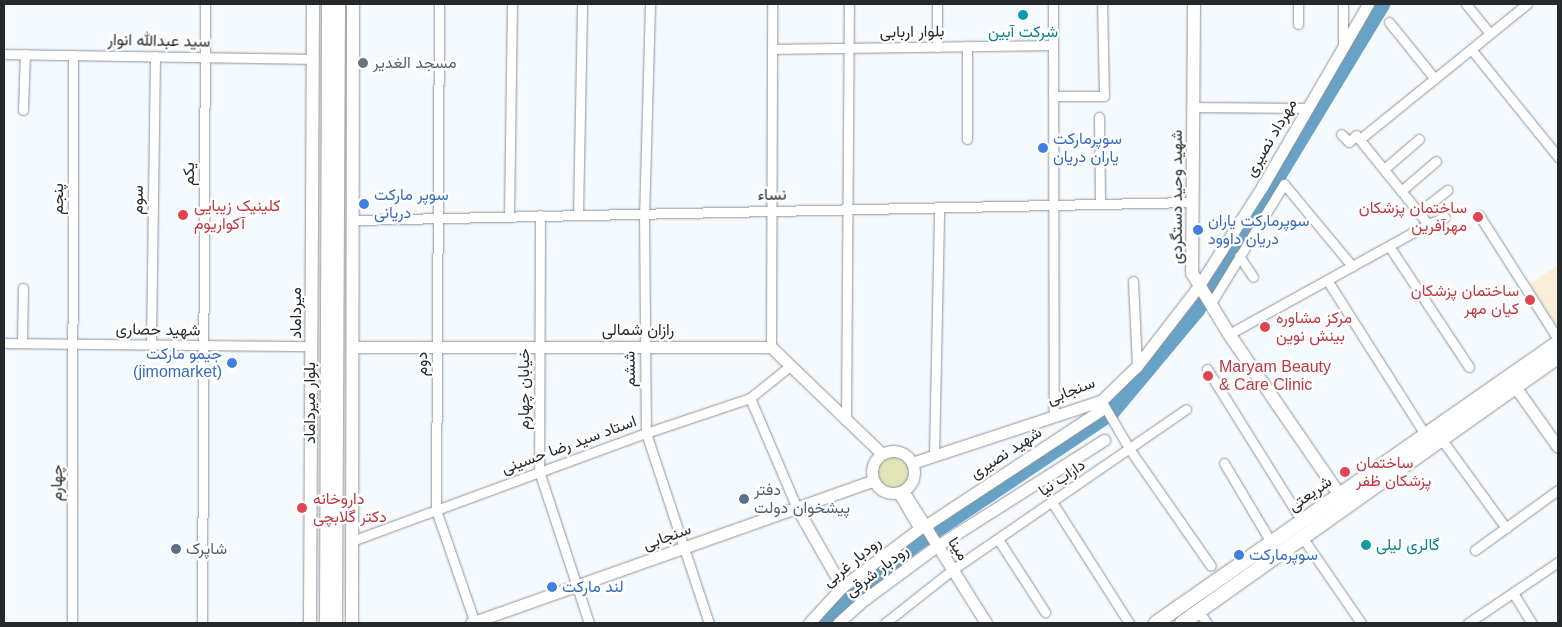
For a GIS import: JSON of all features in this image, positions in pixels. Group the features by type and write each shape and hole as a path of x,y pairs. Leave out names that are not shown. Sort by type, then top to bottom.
{"main road":[{"name":"میرداماد","path":"310,623 313,4"},
{"name":"بلوار میرداماد","path":"326,623 328,4"},
{"name":"بلوار میرداماد","path":"336,623 339,4"},
{"path":"352,623 353,4"},
{"name":"شهید وحید دستگردی","path":"1194,4 1192,273 1204,296 1229,334 1327,477 1339,501"},
{"name":"شریعتی","path":"1182,623 1203,617 1243,580 1302,537 1339,501 1426,436 1558,344"},
{"name":"شریعتی","path":"1156,623 1302,521 1442,440 1558,358"},
{"path":"1235,568 1243,580"}],"street":[{"name":"یکم","path":"203,345 205,4"},
{"name":"دوم","path":"439,4 436,510 474,623"},
{"path":"508,216 512,4"},
{"path":"578,215 582,4"},
{"name":"ششم","path":"650,4 644,213 646,432 682,548"},
{"path":"772,4 773,210 770,347 881,453"},
{"path":"846,421 849,4"},
{"path":"937,4 937,47"},
{"path":"1053,4 1054,416"},
{"path":"1053,96 1104,96 1102,4"},
{"path":"1298,4 1298,24"},
{"path":"1343,4 1343,46"},
{"name":"مهرداد نصیری","path":"1204,296 1307,108 1368,4"},
{"path":"1466,4 1490,34"},
{"path":"1360,139 1527,4"},
{"path":"1389,22 1435,79"},
{"name":"بلوار اربابی","path":"772,49 1053,45"},
{"path":"967,46 967,139"},
{"path":"1471,50 1558,156"},
{"name":"سید عبدالله انوار","path":"4,54 313,59"},
{"path":"23,110 25,54"},
{"name":"پنجم","path":"72,344 73,55"},
{"name":"سوم","path":"151,344 156,56"},
{"path":"1194,107 1307,108"},
{"path":"1099,117 1100,204"},
{"path":"1341,134 1349,142 1356,136 1360,139 1428,224"},
{"path":"1384,169 1419,139"},
{"path":"1401,191 1436,161"},
{"path":"1204,296 1239,256 1284,184 1352,266"},
{"path":"1419,212 1447,190"},
{"name":"نساء","path":"353,220 1192,202"},
{"path":"934,455 938,207"},
{"path":"1478,215 1558,339"},
{"name":"خیابان چهارم","path":"540,216 539,471 576,586"},
{"path":"1229,334 1428,224 1445,217"},
{"path":"1389,246 1469,367"},
{"path":"1239,256 1253,277"},
{"path":"1327,280 1426,436"},
{"path":"1133,281 1137,366"},
{"path":"22,343 23,288"},
{"name":"سنجابی","path":"912,463 1054,416 1102,405 1204,296"},
{"name":"شهید حصاری","path":"4,343 312,346"},
{"name":"چهارم","path":"72,344 72,623"},
{"path":"202,623 203,345"},
{"name":"رازان شمالی","path":"352,348 437,346 770,347"},
{"name":"استاد سید رضا حسینی","path":"352,540 646,432 750,398 790,366"},
{"path":"1207,370 1302,521"},
{"path":"1516,388 1558,447"},
{"path":"750,398 797,508 842,587"},
{"path":"1102,405 1130,450 1211,566"},
{"name":"شهید نصیری","path":"922,527 1102,405"},
{"name":"داراب نیا","path":"952,570 1130,450 1186,408"},
{"path":"937,546 1104,440"},
{"path":"1442,440 1506,528"},
{"path":"888,450 903,452 912,463 914,476 900,492 886,492 873,481 873,463 881,453 888,450"},
{"path":"1224,463 1271,542"},
{"name":"سنجابی","path":"474,623 873,481"},
{"path":"1475,550 1558,490"},
{"name":"مینا","path":"900,492 986,623"},
{"path":"1052,502 1129,623"},
{"name":"رودبار غربی","path":"809,623 842,587 922,527"},
{"path":"1302,537 1361,623"},
{"path":"998,539 1045,612"},
{"name":"رودبار شرقی","path":"838,623 865,599 937,546"},
{"path":"682,548 710,623"},
{"path":"1468,623 1558,562"},
{"path":"885,623 952,570"},
{"path":"576,586 590,623"},
{"path":"1513,594 1532,623"}],"shaded area":[{"path":"1558,265 1558,327 1530,284"}],"green space":[{"path":"893,455 900,456 905,460 909,465 909,479 905,484 900,488 893,489 886,488 881,484 877,479 876,472 877,465 881,460 886,456"}],"waterway":[{"path":"823,623 842,602 921,540 1111,413 1197,310 1382,4"}],"place":[{"name":"شرکت آبین","path":"1023,15"},
{"name":"مسجد الغدیر","path":"363,63"},
{"name":"سوپرمارکت یاران دریان","path":"1043,148"},
{"name":"سوپر مارکت دریانی","path":"364,204"},
{"name":"کلینیک زیبایی آکواریوم","path":"183,215"},
{"name":"ساختمان پزشکان مهرآفرین","path":"1478,217"},
{"name":"سوپرمارکت یاران دریان داوود","path":"1198,230"},
{"name":"ساختمان پزشکان کیان مهر","path":"1530,300"},
{"name":"مرکز مشاوره بینش نوین","path":"1265,327"},
{"name":"جیمو مارکت (jimomarket)","path":"232,363"},
{"name":"Maryam Beauty & Care Clinic","path":"1208,376"},
{"name":"ساختمان پزشکان ظفر","path":"1345,472"},
{"name":"دفتر پیشخوان دولت","path":"744,499"},
{"name":"داروخانه دکتر گلابچی","path":"302,508"},
{"name":"گالری لیلی","path":"1366,545"},
{"name":"شاپرک","path":"176,549"},
{"name":"سوپرمارکت","path":"1239,555"},
{"name":"لند مارکت","path":"552,587"}]}
